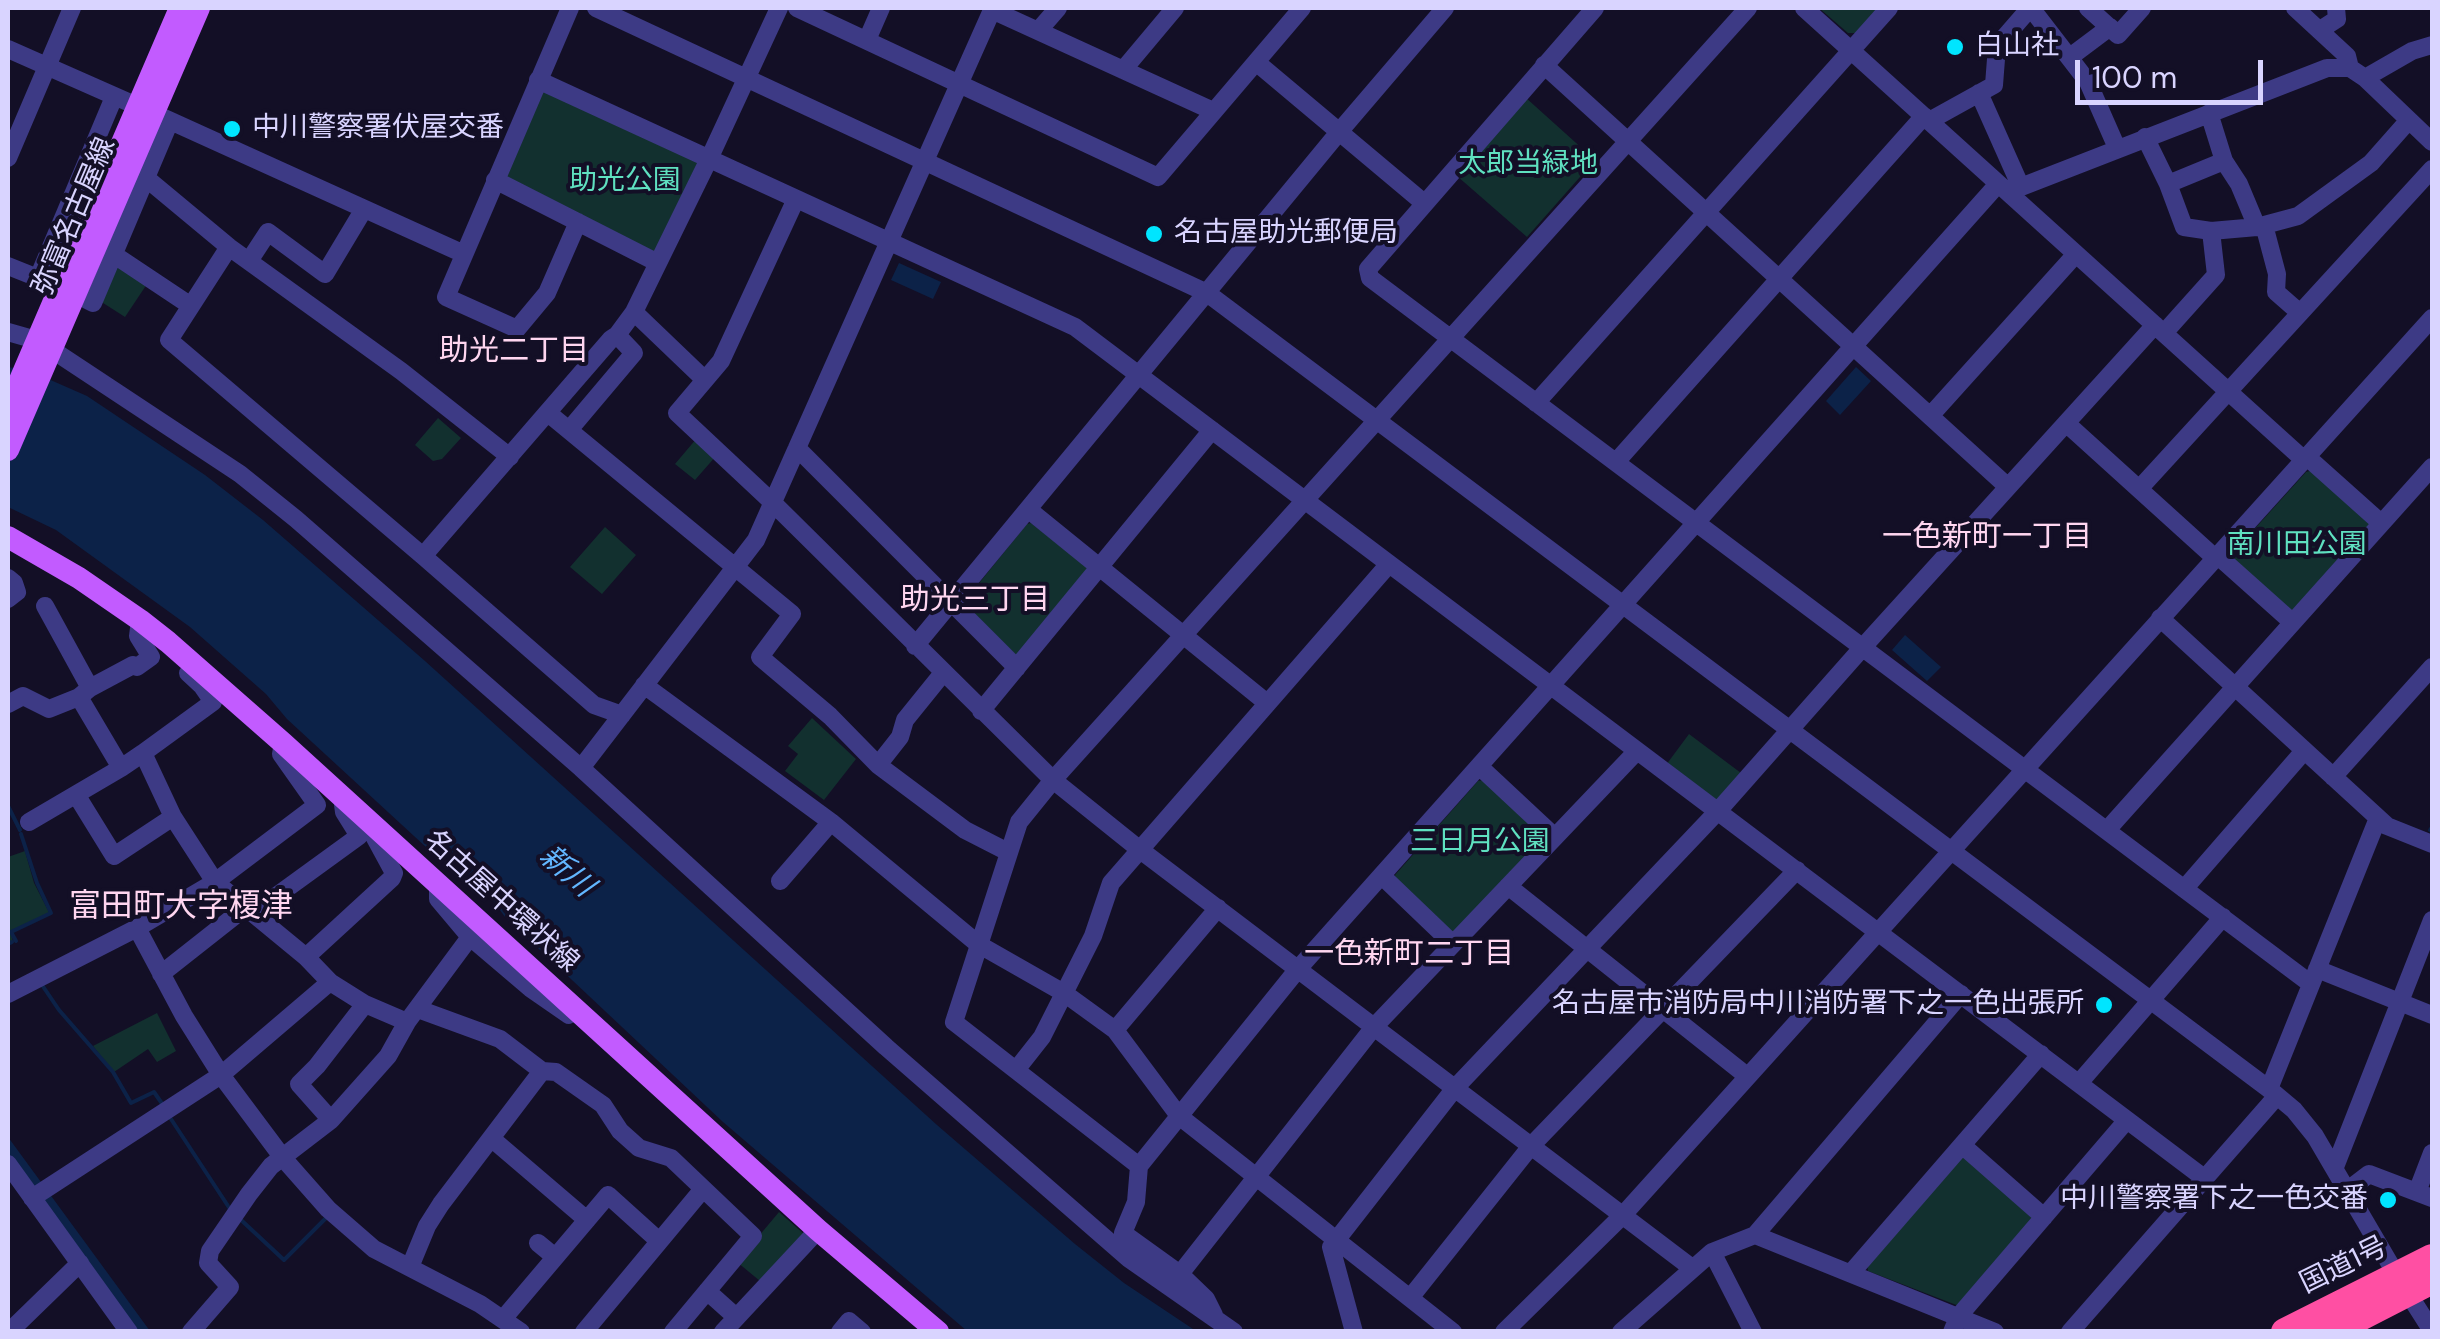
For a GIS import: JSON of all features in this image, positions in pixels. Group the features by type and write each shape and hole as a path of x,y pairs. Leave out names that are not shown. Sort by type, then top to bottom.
{"highway":[{"name":"国道1号","path":"2331,1332 2412,1283 2432,1258"},
{"name":"国道1号","path":"2285,1332 2412,1283"}],"main road":[{"name":"弥富名古屋線","path":"153,113 180,8"},
{"name":"弥富名古屋線","path":"8,408 40,354 199,8"},
{"name":"弥富名古屋線","path":"8,450 40,354"},
{"name":"名古屋中環状線","path":"8,538 80,578 140,620 342,797 818,1230 938,1332"}],"street":[{"path":"8,158 72,8"},
{"path":"570,8 446,297 518,329 548,293 578,222"},
{"path":"596,8 1207,292 2273,1092 2315,1136 2412,1283 2432,1331"},
{"path":"423,556 634,312 779,8"},
{"path":"796,8 1158,177 1302,8"},
{"path":"868,40 882,8"},
{"path":"1038,31 1058,8"},
{"path":"1122,70 1175,8"},
{"path":"915,646 1445,8"},
{"path":"1595,8 1368,269 1370,278 2223,917 2314,977 2432,1015"},
{"path":"1139,1166 954,1022 1019,822 1748,8"},
{"path":"1804,8 2009,187 2076,254 2228,391 2382,523"},
{"path":"1536,403 1889,8"},
{"path":"1616,462 1926,118 1994,84 1997,46 2031,8 2088,82 2117,148"},
{"path":"2088,8 2118,35 2142,8"},
{"path":"2294,8 2432,142"},
{"path":"2320,30 2337,19 2336,8"},
{"path":"581,768 756,540 993,9 1213,111"},
{"path":"2070,57 2110,27"},
{"path":"1216,1320 1206,1299 1180,1274 1123,1233 1136,1202 1139,1166 1298,970 1855,347 2009,187 2327,68 2357,73 2432,45"},
{"path":"8,49 464,254"},
{"path":"1256,62 1424,203"},
{"path":"1544,65 2008,487"},
{"path":"538,80 1075,327 2204,1178"},
{"path":"1979,92 2009,187"},
{"path":"8,266 41,279 114,97"},
{"path":"87,300 93,303 146,178 153,113"},
{"path":"2210,113 2224,162 2261,226 2277,274 2276,292 2300,313"},
{"path":"2146,137 2184,227 2211,231 2261,226 2298,216 2371,163 2409,120"},
{"path":"2168,184 2224,162"},
{"path":"2139,489 2432,169"},
{"path":"146,178 230,247 510,457"},
{"path":"495,180 658,263"},
{"path":"796,199 721,361 677,413 1053,780 1692,1268"},
{"path":"249,261 268,232 325,274 364,209"},
{"path":"1354,1332 1331,1247 1336,1240 1455,1088 1718,812 2066,423 2216,276 2211,231"},
{"path":"230,247 169,340 594,704 622,714"},
{"path":"113,254 191,306"},
{"path":"1930,416 2076,254"},
{"path":"634,312 706,380"},
{"path":"1504,1332 1524,1324 2432,318"},
{"path":"8,332 240,474 581,768 886,1047 1128,1258 1234,1332"},
{"path":"568,430 634,353 617,336"},
{"path":"548,413 792,614 760,657 830,716 878,765 965,830 1008,852"},
{"path":"2066,423 2292,622"},
{"path":"981,712 1212,430"},
{"path":"796,448 1016,668"},
{"path":"2106,830 2432,467"},
{"path":"1029,510 1267,703"},
{"path":"1016,1070 1042,1038 1093,936 1111,882 1389,564"},
{"path":"8,578 17,592 8,600"},
{"path":"46,606 122,768"},
{"path":"2160,618 2387,826 2432,844"},
{"path":"8,704 23,696 49,710 133,665 137,667 151,658 138,636 140,620"},
{"path":"29,822 122,768 213,702 140,620"},
{"path":"2333,777 2432,667"},
{"path":"878,765 900,737 905,720 943,673"},
{"path":"644,685 831,822 978,944 1064,993 1115,1030 1179,1116 1453,1332"},
{"path":"8,994 137,928 215,882 317,805 281,754 283,744"},
{"path":"1180,1274 1374,1027 1636,750"},
{"path":"2184,889 2304,751"},
{"path":"143,753 174,817 215,882 306,957 330,982 364,1004 500,1039 542,1071 556,1072 603,1105 620,1131 639,1148 671,1158 752,1236 672,1332"},
{"path":"1480,767 1554,837"},
{"path":"76,796 114,856 174,817"},
{"path":"161,974 360,836 344,812 342,797"},
{"path":"2070,1332 2273,1092 2378,818"},
{"path":"780,880 831,822"},
{"path":"306,957 392,878 394,872 375,838 376,828"},
{"path":"1410,1298 1531,1146 1797,870"},
{"path":"1382,876 1452,944"},
{"path":"438,886 438,899 470,937 530,988 576,1020 587,1022"},
{"path":"1508,886 1747,1076"},
{"path":"1115,1030 1218,908"},
{"path":"2079,1083 2223,917"},
{"path":"2335,1167 2432,920"},
{"path":"137,928 184,1016 222,1075 283,1158 328,1209 374,1249 480,1304 521,1332"},
{"path":"191,1332 230,1287 208,1263 210,1250 249,1194 271,1166 331,1120 388,1056 470,937"},
{"path":"39,1194 222,1075 330,982"},
{"path":"1621,1332 1712,1252 1755,1235 1961,994"},
{"path":"331,1120 299,1084 318,1066 364,1004"},
{"path":"1850,1273 2041,1054"},
{"path":"410,1267 426,1226 542,1071"},
{"path":"1955,1324 2127,1120"},
{"path":"491,1138 587,1220"},
{"path":"1962,1144 2044,1217"},
{"path":"2348,1190 2369,1174 2425,1195 2432,1153"},
{"path":"8,1164 39,1194 80,1264 129,1332"},
{"path":"584,1332 703,1189"},
{"path":"503,1319 608,1195 660,1241"},
{"path":"723,1332 818,1230"},
{"path":"1755,1235 1850,1273 1955,1324 1995,1332"},
{"path":"538,1243 556,1257"},
{"path":"1712,1252 1753,1332"},
{"path":"9,1332 80,1264"},
{"path":"707,1290 736,1317"},
{"path":"840,1332 849,1321 862,1332"}],"green space":[{"path":"1819,8 1880,8 1857,33 1848,33"},
{"name":"助光公園","path":"546,90 696,160 699,166 654,253 508,180 505,174 540,93"},
{"name":"太郎当緑地","path":"1525,97 1595,160 1527,237 1457,176"},
{"path":"116,264 147,284 125,317 100,301"},
{"path":"438,418 461,438 442,459 433,461 415,445"},
{"path":"697,438 716,456 695,480 675,464"},
{"name":"南川田公園","path":"2313,470 2370,520 2371,527 2295,612 2289,613 2232,562 2231,555 2306,472"},
{"path":"1031,523 1087,567 1088,572 1018,657 962,604"},
{"path":"605,527 636,555 602,594 570,567"},
{"path":"812,718 856,759 824,800 785,771 798,754 788,746"},
{"path":"1689,734 1741,773 1718,801 1666,765"},
{"name":"三日月公園","path":"1484,780 1544,834 1544,839 1456,932 1450,933 1396,881 1395,875 1478,781"},
{"path":"25,851 34,883 50,914 11,934 13,941 8,943 8,857"},
{"path":"157,1013 176,1051 157,1062 148,1049 114,1072 93,1046"},
{"path":"1967,1154 2034,1219 1959,1306 1868,1271 1867,1262 1960,1155"},
{"path":"779,1212 804,1234 760,1281 737,1262"}],"water":[{"path":"899,263 941,282 933,299 891,280"},
{"name":"新川","path":"8,367 30,371 87,396 205,475 263,520 425,661 937,1125 1124,1283 1196,1331 967,1331 723,1122 505,917 486,891 442,854 427,848 190,627 56,530 8,507"},
{"path":"1856,367 1871,381 1840,415 1826,401"},
{"path":"1905,635 1941,667 1927,681 1892,650"},
{"path":"8,1137 150,1331 138,1331 8,1154"}],"waterway":[{"path":"8,806 20,830"},
{"path":"16,941 11,932 51,913 21,834"},
{"path":"8,944 12,942"},
{"path":"42,985 113,1072 131,1103 154,1092 163,1105"},
{"path":"169,1116 230,1209"},
{"path":"240,1219 284,1260 326,1218"}],"place":[{"name":"白山社","path":"1955,47"},
{"name":"中川警察署伏屋交番","path":"232,129"},
{"name":"名古屋助光郵便局","path":"1154,234"},
{"name":"名古屋市消防局中川消防署下之一色出張所","path":"2104,1005"},
{"name":"中川警察署下之一色交番","path":"2388,1200"}],"district":[{"name":"助光二丁目","path":"514,352"},
{"name":"一色新町一丁目","path":"1987,538"},
{"name":"助光三丁目","path":"975,601"},
{"name":"富田町大字榎津","path":"181,908"},
{"name":"一色新町二丁目","path":"1409,955"}]}
